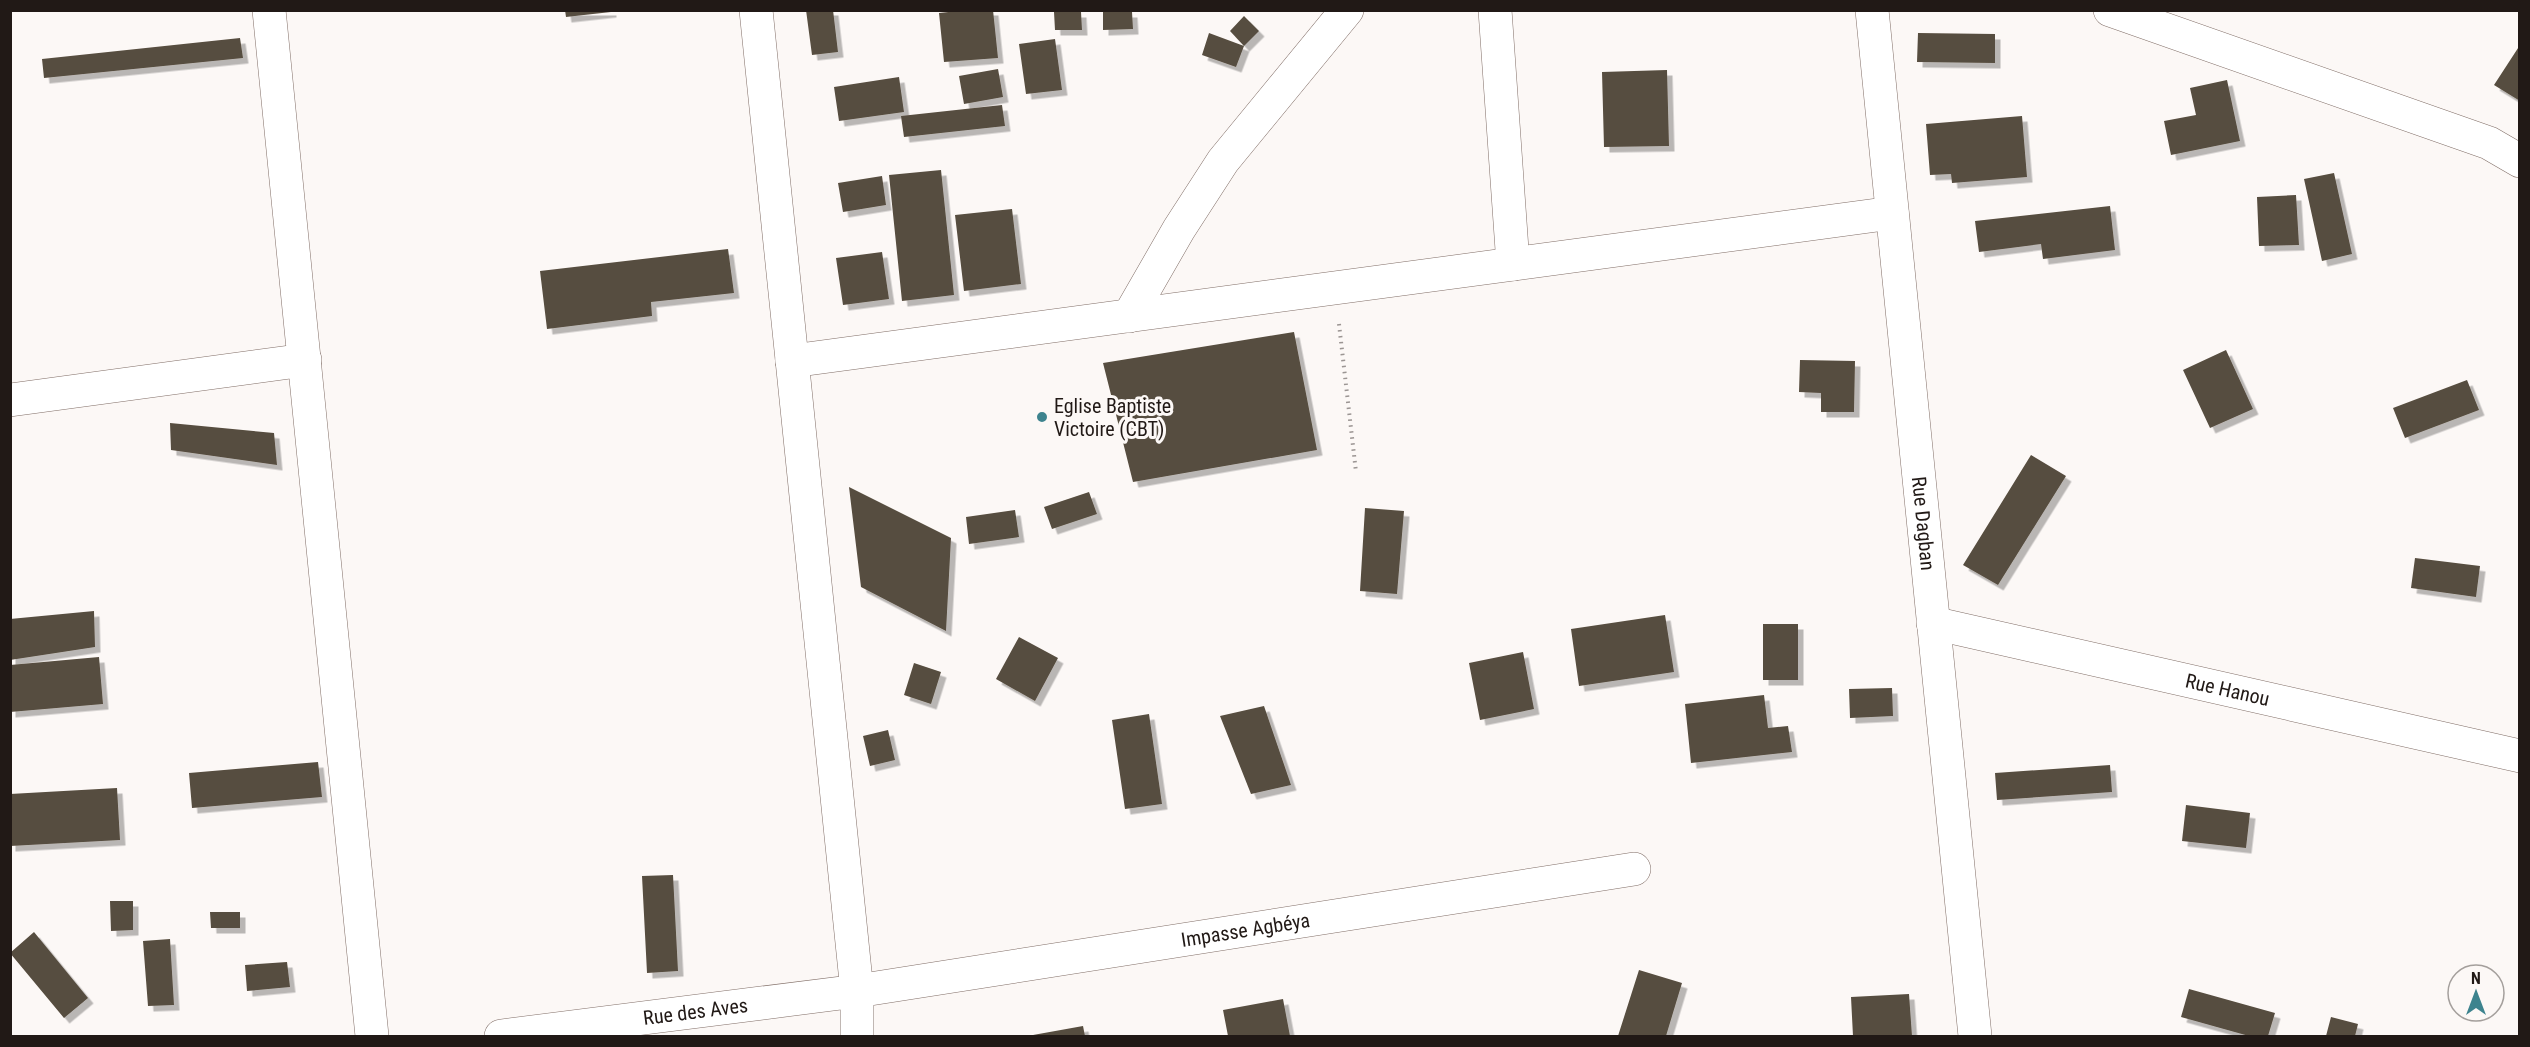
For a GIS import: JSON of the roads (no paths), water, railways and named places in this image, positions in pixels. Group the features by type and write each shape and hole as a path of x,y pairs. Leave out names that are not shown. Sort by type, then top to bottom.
{"street":[{"path":"269,10 372,1036"},
{"path":"756,10 857,991 857,1036"},
{"path":"1129,316 1179,229 1223,161 1347,10"},
{"path":"1495,10 1513,264"},
{"name":"Rue Dagban","path":"1872,10 1975,1036"},
{"path":"2110,10 2489,143 2520,161"},
{"path":"792,362 1892,213"},
{"path":"10,400 305,360"},
{"name":"Rue Hanou","path":"1933,623 2520,756"},
{"name":"Impasse Agbéya","path":"857,991 1634,869"},
{"name":"Rue des Aves","path":"501,1036 857,991"}],"place":[{"name":"Eglise Baptiste Victoire (CBT)","path":"1042,417"}]}
